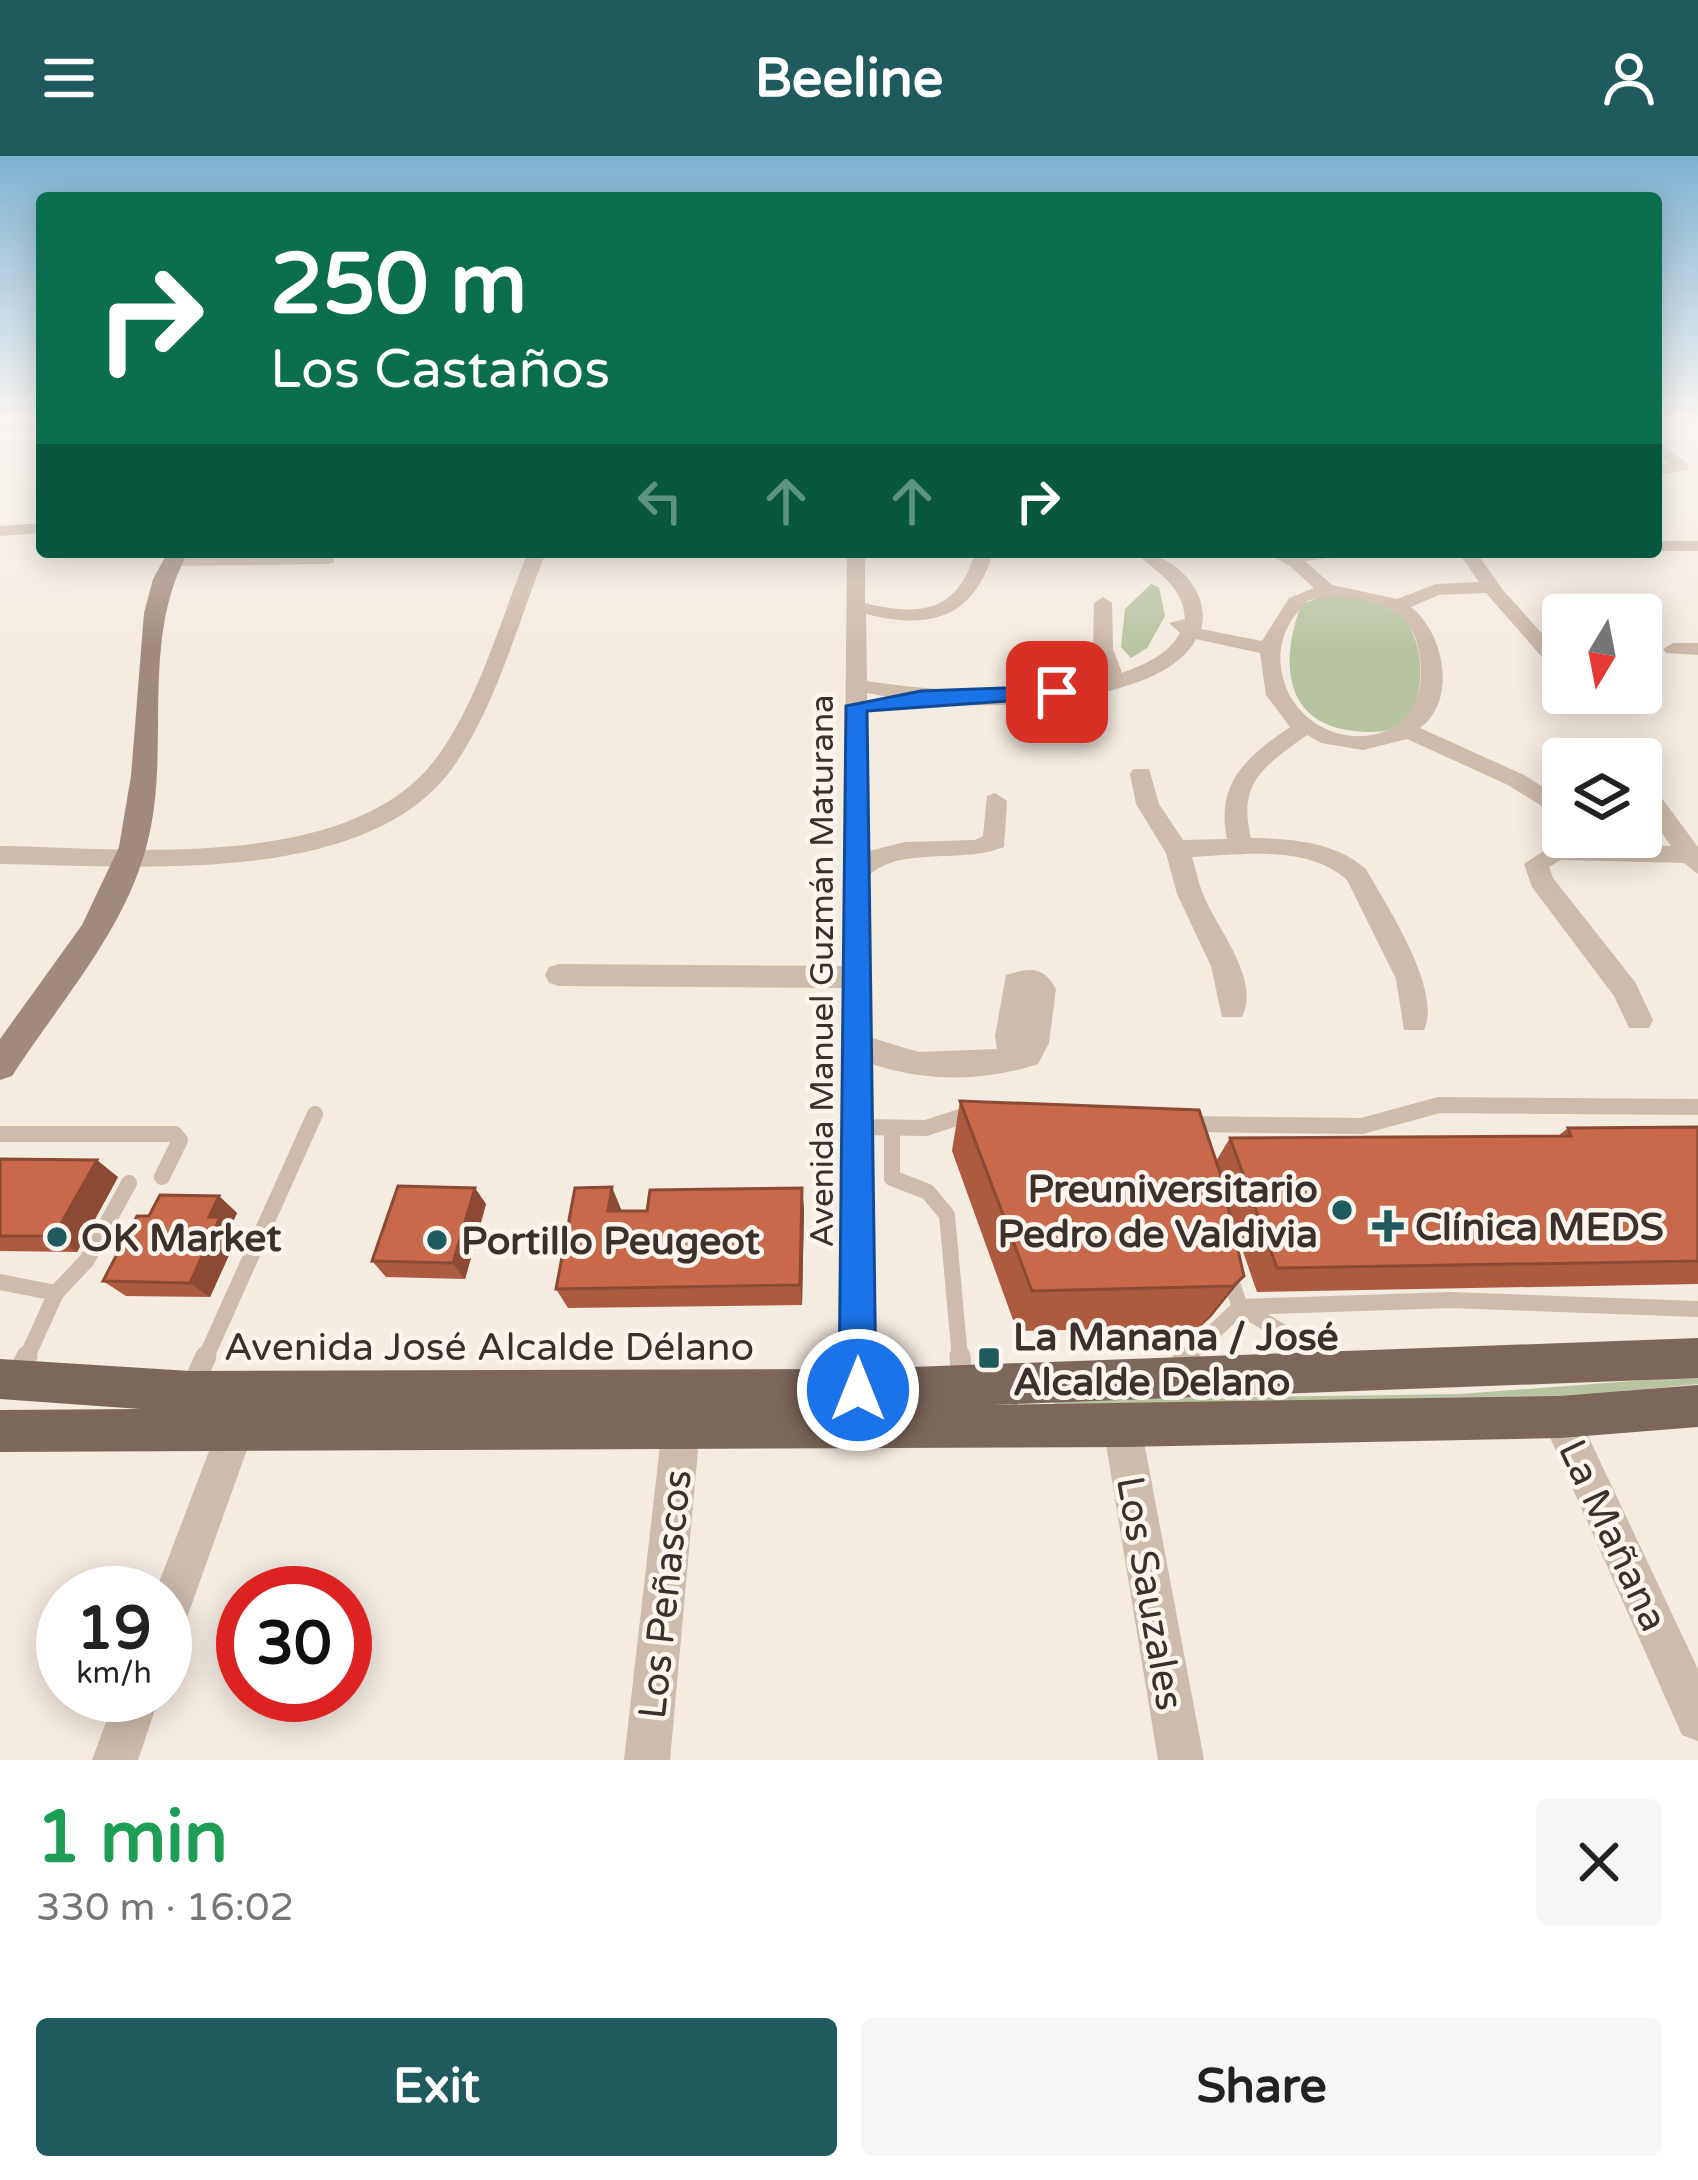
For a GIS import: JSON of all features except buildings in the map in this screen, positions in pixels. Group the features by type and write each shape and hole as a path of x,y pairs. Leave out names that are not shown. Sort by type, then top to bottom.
{"main road":[{"path":"0,1066 104,910 131,854 141,806 158,591 174,558"},
{"name":"Avenida José Alcalde Délano","path":"8,1380 190,1392 858,1390 1698,1358"},
{"path":"0,1431 1122,1426 1687,1412"}],"street":[{"path":"0,531 36,528"},
{"path":"1662,546 1698,546"},
{"path":"277,558 328,559"},
{"path":"0,855 227,853 293,844 365,822 410,797 436,775 454,748 534,558"},
{"name":"Avenida Manuel Guzmán Maturana","path":"857,558 864,614 856,696 858,1390"},
{"path":"864,614 927,612 961,602 976,584 982,558"},
{"path":"856,696 1041,694 1115,682 1173,659 1189,626 1165,569 1151,558"},
{"path":"1289,558 1321,591 1404,609 1493,591"},
{"path":"1471,558 1493,591 1542,646"},
{"path":"1321,591 1294,603 1272,643 1275,698 1311,730 1370,741 1414,728 1542,786"},
{"path":"1103,603 1103,649 1115,682"},
{"path":"1404,609 1423,630 1432,668 1414,728"},
{"path":"1189,626 1272,643"},
{"path":"1673,649 1698,649"},
{"path":"1414,728 1542,797"},
{"path":"1250,849 1256,786 1311,730"},
{"path":"1141,774 1164,838 1176,849 1189,893 1231,985 1232,1009"},
{"path":"857,872 872,858 898,850 978,850 995,841 995,800"},
{"path":"1662,815 1695,860"},
{"path":"857,828 898,850"},
{"path":"1176,849 1326,853 1354,870 1409,979 1414,1022"},
{"path":"1662,854 1695,860"},
{"path":"1542,856 1536,868 1625,990 1639,1020"},
{"path":"559,976 857,977"},
{"path":"857,1045 909,1064"},
{"path":"857,1091 882,1073 909,1064 1014,1058"},
{"name":"La Mañana","path":"1560,1417 1698,1719"},
{"name":"Los Sauzales","path":"1122,1426 1181,1760"},
{"name":"Los Peñascos","path":"647,1760 681,1429"},
{"path":"185,1566 235,1430"},
{"path":"115,1760 128,1722"}],"lane":[{"path":"1187,1144 1172,1123 1363,1126 1381,1124 1413,1108 1439,1105 1698,1107"},
{"path":"857,1127 926,1128 976,1111 998,1112"},
{"path":"190,1392 315,1114"},
{"path":"892,1128 892,1178 928,1192 947,1215 962,1385"},
{"path":"0,1134 175,1134 180,1140 162,1178"},
{"path":"8,1380 56,1293 87,1260 129,1183"},
{"path":"1220,1246 1240,1306 1275,1323 1344,1371"},
{"path":"0,1282 56,1293"},
{"path":"1240,1306 1450,1300 1698,1309"},
{"path":"1168,1376 1205,1335 1225,1329 1240,1306"}],"green space":[{"path":"1151,584 1159,587 1165,616 1147,648 1131,658 1121,647 1125,609"},
{"path":"1327,594 1390,608 1415,638 1419,690 1414,706 1393,728 1364,732 1325,724 1298,699 1290,664 1295,625 1301,605"},
{"path":"1698,1376 1698,1384 1528,1401 1055,1406 1054,1400 1460,1394"}],"place":[{"name":"Preuniversitario Pedro de Valdivia","path":"1342,1210"},
{"name":"Clínica MEDS","path":"1388,1226"},
{"name":"OK Market","path":"57,1237"},
{"name":"Portillo Peugeot","path":"437,1240"},
{"name":"La Manana / José Alcalde Delano","path":"989,1358"}],"route":[{"path":"858,1390 856,706 921,697 1057,692"}]}
